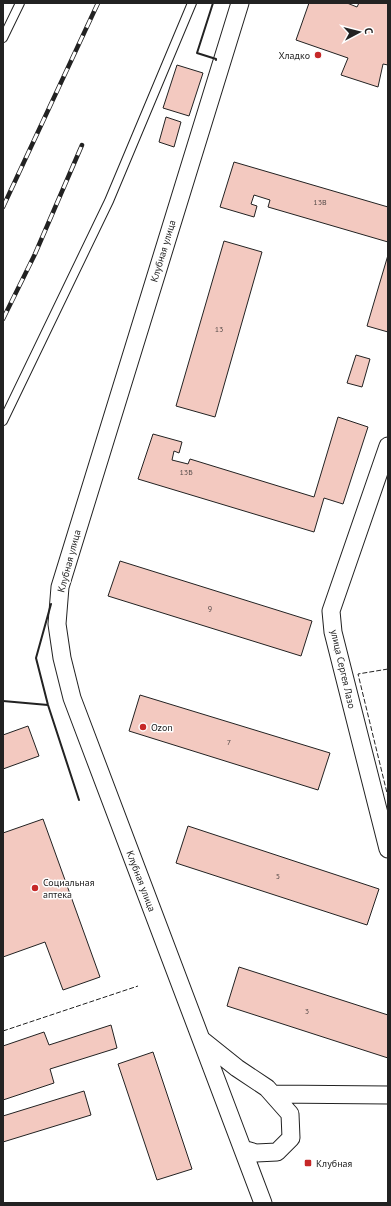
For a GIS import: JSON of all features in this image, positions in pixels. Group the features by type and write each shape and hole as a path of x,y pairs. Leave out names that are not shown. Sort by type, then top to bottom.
{"street":[{"name":"Клубная улица","path":"240,3 60,587 57,624 62,658 72,698 263,1203"},
{"name":"улица Сергея Лазо","path":"388,446 331,611 333,632 388,849"},
{"path":"202,1040 237,1068 267,1088 290,1114 291,1138 277,1152 256,1152 243,1149"},
{"path":"273,1094 388,1095"}],"lane":[{"path":"3,38 20,3"},
{"path":"3,420 108,201 192,3"}],"building":[{"path":"309,3 347,3 357,7 359,3 388,3 388,65 383,64 378,87 341,75 348,58 296,40"},
{"path":"177,65 203,73 189,116 163,108"},
{"path":"166,117 181,122 174,147 159,142"},
{"path":"234,162 388,207 388,242 268,207 270,200 254,195 251,204 257,206 254,217 220,207"},
{"path":"224,241 262,252 215,417 176,406"},
{"path":"388,255 388,332 367,326"},
{"path":"356,355 370,359 362,387 347,383"},
{"path":"338,417 368,427 343,504 324,498 314,532 138,479 153,434 182,442 179,453 174,451 172,460 188,464 190,459 314,497"},
{"path":"120,561 312,621 301,656 108,596"},
{"path":"140,695 330,753 318,790 129,731"},
{"path":"28,726 39,756 3,769 3,735"},
{"name":"Социальная аптека","path":"43,819 100,977 63,990 45,942 3,957 3,833"},
{"path":"188,826 379,889 367,925 176,863"},
{"path":"239,967 388,1015 388,1058 227,1006"},
{"path":"111,1025 117,1048 50,1069 54,1083 3,1100 3,1046 44,1032 49,1045"},
{"path":"153,1052 192,1169 157,1180 118,1064"},
{"path":"84,1091 91,1115 3,1142 3,1116"}],"railway":[{"path":"3,207 98,3"},
{"path":"3,319 35,254 82,145"}],"fence":[{"path":"388,669 358,674 388,797"},
{"path":"3,1031 138,986"}],"wall":[{"path":"213,3 197,53 216,60"},
{"path":"51,604 36,658 48,705 79,800"},
{"path":"3,701 48,705"}],"place":[{"name":"Хладко","path":"318,55"},
{"name":"Ozon","path":"143,727"},
{"name":"Социальная аптека","path":"35,888"},
{"name":"Клубная","path":"308,1163"}]}
